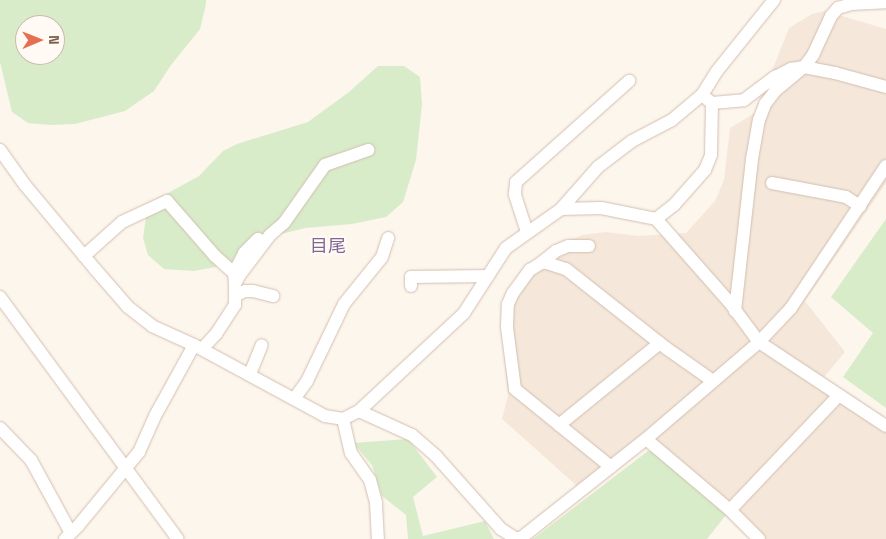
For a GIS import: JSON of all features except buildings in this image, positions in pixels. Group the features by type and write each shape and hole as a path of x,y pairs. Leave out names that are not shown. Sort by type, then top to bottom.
{"street":[{"path":"656,219 674,205 705,170 711,155 707,99 718,71 774,0"},
{"path":"735,310 759,120 765,104 775,91 804,67 813,55 831,16 838,8 851,4 886,2"},
{"path":"0,150 25,185 128,307 152,326 250,374 325,416 344,419 359,411 464,313 506,248 561,209 598,167 632,140 672,120 707,99 744,100 775,77 792,69 804,67 835,73 886,87"},
{"path":"527,232 515,194 516,182 629,81"},
{"path":"234,285 270,236 284,223 325,165 368,150"},
{"path":"359,411 412,435 436,456 501,529 515,538 527,534 646,439 759,342 791,308 886,166"},
{"path":"772,183 846,197 860,206"},
{"path":"84,256 122,222 167,200 234,285 245,291 273,296"},
{"path":"561,209 601,208 656,219 735,310 759,342 886,426"},
{"path":"294,399 307,380 344,304 382,257 388,238"},
{"path":"0,428 31,460 68,536 139,452 156,416 198,347 227,320 235,305 234,285 244,253 258,239"},
{"path":"589,246 568,246 556,251 523,277 508,304 507,327 515,389 611,467"},
{"path":"540,263 554,263 566,269 660,343 713,381"},
{"path":"411,286 411,277 488,276"},
{"path":"0,297 178,539"},
{"path":"559,425 660,343"},
{"path":"250,374 262,345"},
{"path":"730,510 838,395"},
{"path":"344,419 350,453 370,480 376,503 378,539"},
{"path":"646,439 730,510 759,539"}],"shaded area":[{"path":"825,11 886,29 886,183 805,301 845,352 824,377 886,418 886,539 751,539 639,437 577,486 502,419 508,395 502,334 504,299 519,273 547,250 582,235 606,232 638,236 686,233 715,201 724,180 730,128 755,113 789,28 812,14"}],"green space":[{"path":"0,0 206,0 200,29 171,65 154,91 125,111 75,124 50,125 28,123 12,112 0,62"},
{"path":"378,66 404,66 420,77 422,104 416,160 403,202 386,217 352,224 305,228 281,234 226,265 194,271 164,269 148,255 143,238 148,204 199,176 223,151 237,144 308,122 349,92"},
{"path":"886,219 886,408 843,377 873,333 831,297"},
{"path":"408,439 437,477 413,497 423,536 485,521 494,539 408,539 406,515 382,496 372,465 353,443"},
{"path":"648,451 655,452 726,515 707,539 533,539"}],"district":[{"name":"目尾","path":"328,246"}]}
